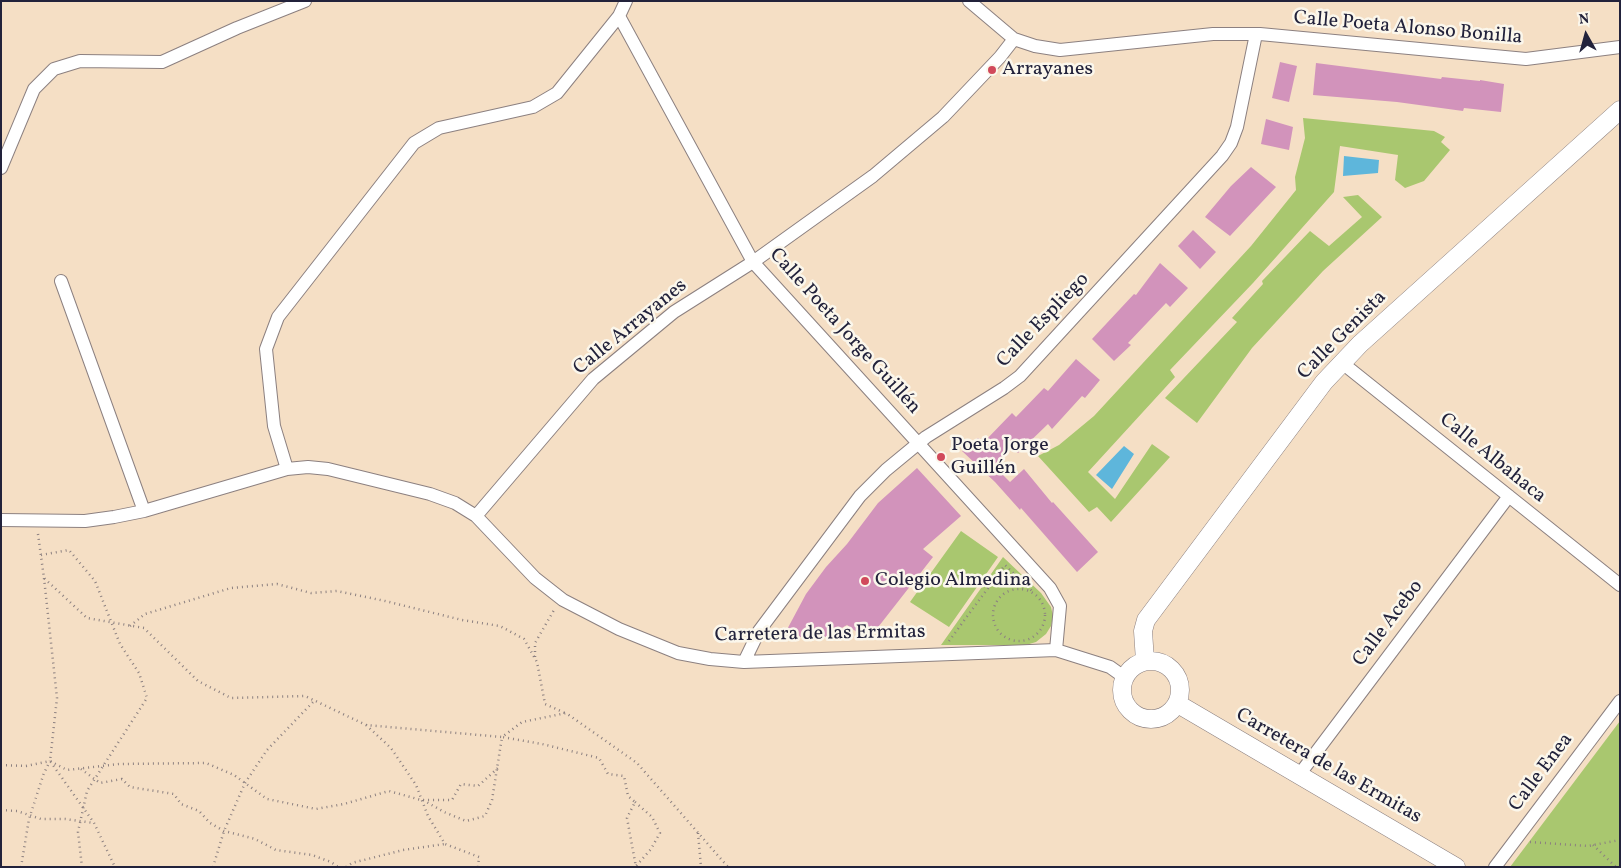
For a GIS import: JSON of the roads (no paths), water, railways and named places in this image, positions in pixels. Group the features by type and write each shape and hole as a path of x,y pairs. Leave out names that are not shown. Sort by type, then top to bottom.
{"street":[{"path":"1,168 34,89 54,68 80,61 162,62 237,28 305,1"},
{"path":"287,469 274,426 266,349 278,317 414,143 438,128 533,107 557,94 619,16 626,1"},
{"name":"Calle Poeta Alonso Bonilla","path":"969,1 1014,39 1036,46 1060,50 1213,34 1256,34 1526,59 1620,47"},
{"name":"Calle Poeta Jorge Guillén","path":"619,16 753,262 1050,588 1060,606 1056,650"},
{"name":"Calle Espliego","path":"744,662 759,631 840,520 860,496 886,470 918,443 1020,376 1222,156 1231,143 1237,127 1256,34"},
{"name":"Calle Arrayanes","path":"476,516 594,379 674,312 753,262 873,176 943,118 1000,57 1014,39"},
{"name":"Calle Genista","path":"1145,661 1143,631 1146,620 1324,382 1341,362 1620,110"},
{"path":"61,282 144,511"},
{"name":"Calle Albahaca","path":"1341,362 1620,585"},
{"name":"Carretera de las Ermitas","path":"1,520 84,520 114,517 144,511 287,469 308,467 338,471 430,494 455,504 476,516 535,578 561,598 619,629 678,653 710,659 744,662 1056,650 1110,667 1124,677"},
{"name":"Calle Acebo","path":"1299,775 1509,496"},
{"path":"1145,661 1155,661 1172,669 1180,685 1178,704 1165,717 1156,720 1147,720 1130,712 1122,695 1124,677 1137,664 1145,661"},
{"name":"Calle Enea","path":"1495,867 1620,701"},
{"name":"Carretera de las Ermitas","path":"1178,704 1456,867"}],"water":[{"path":"1344,156 1379,160 1378,173 1343,176"},
{"path":"1124,446 1134,454 1112,489 1096,475"}],"place":[{"name":"Arrayanes","path":"992,70"},
{"name":"Poeta Jorge Guillén","path":"941,457"},
{"name":"Colegio Almedina","path":"865,581"}]}
